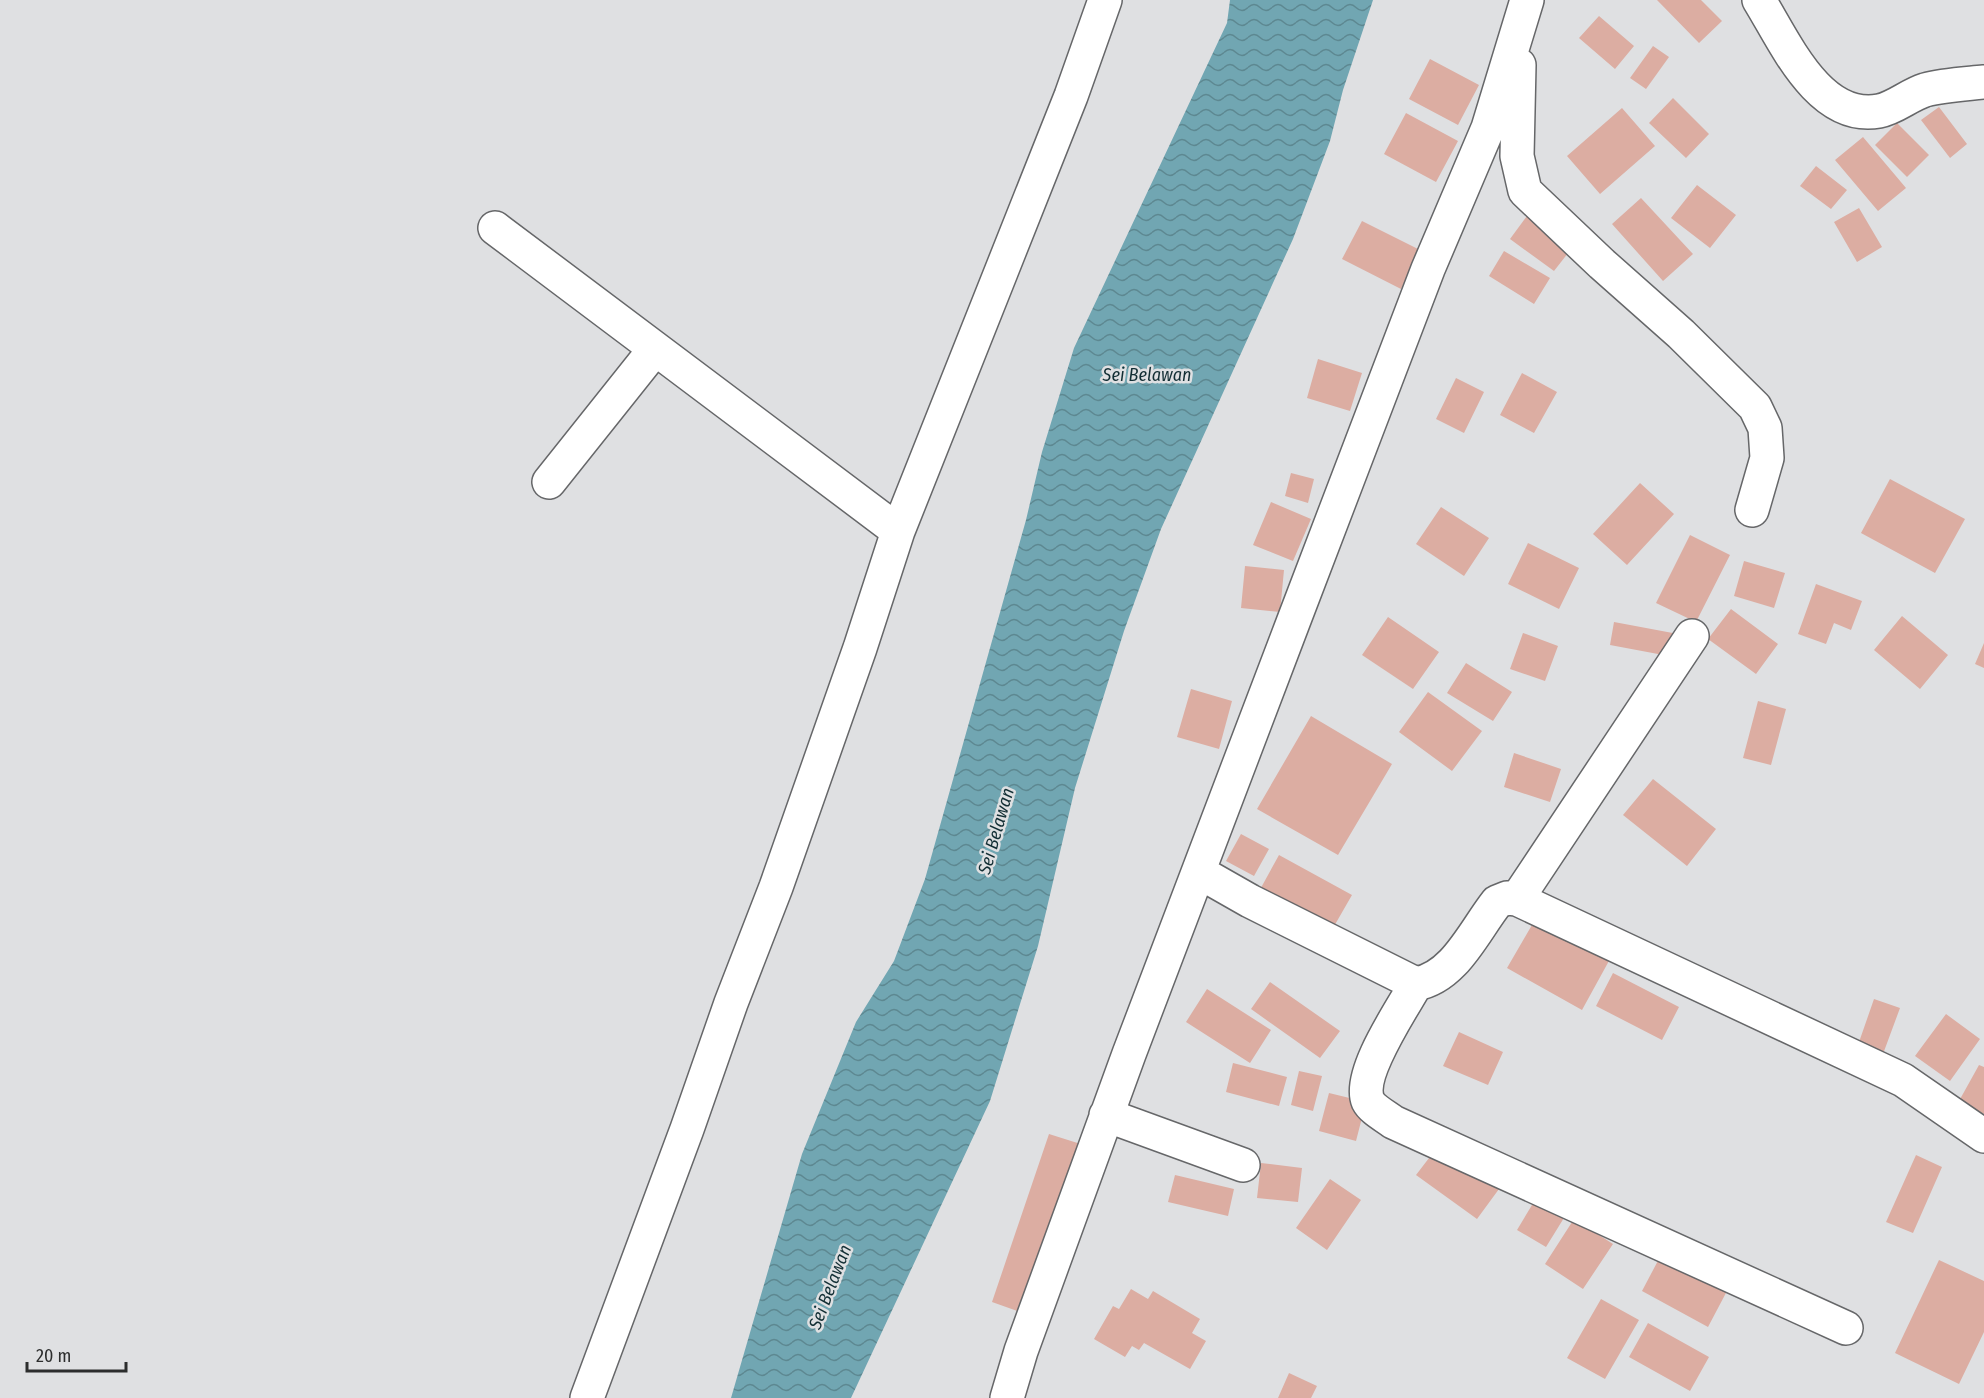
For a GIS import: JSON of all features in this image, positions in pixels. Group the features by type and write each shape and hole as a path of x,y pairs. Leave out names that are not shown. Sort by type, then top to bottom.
{"street":[{"path":"587,1398 687,1129 731,1003 776,887 860,648 898,531 1071,96 1105,0"},
{"path":"1759,0 1804,74 1830,100 1857,112 1880,111 1925,90 1984,82"},
{"path":"1523,12 1517,156 1525,191 1681,334 1755,407 1765,428 1767,458 1752,510"},
{"path":"1007,1398 1021,1352 1106,1115 1428,269 1488,128 1523,12"},
{"path":"495,228 898,531"},
{"path":"549,482 655,349"},
{"path":"1517,899 1692,636"},
{"path":"1199,872 1250,902 1416,984 1428,982 1450,967 1497,902 1507,898 1517,899 1903,1080 1984,1136"},
{"path":"1416,984 1381,1046 1368,1076 1366,1092 1369,1104 1392,1122 1846,1328"},
{"path":"1106,1115 1243,1165"}],"water":[{"name":"Sei Belawan","path":"1230,0 1373,0 1343,90 1330,141 1293,239 1161,529 1124,631 1075,788 1038,946 990,1101 851,1398 731,1398 802,1154 856,1022 894,961 925,879 1026,520 1042,452 1074,348 1227,23"}],"building":[{"path":"1657,0 1701,0 1722,21 1699,43"},
{"path":"1599,16 1634,46 1615,69 1579,38"},
{"path":"1653,46 1669,57 1646,89 1630,78"},
{"path":"1430,59 1479,85 1458,125 1409,99"},
{"path":"1673,98 1709,134 1686,158 1649,123"},
{"path":"1939,107 1967,144 1950,158 1921,120"},
{"path":"1622,108 1655,146 1600,194 1567,156"},
{"path":"1406,113 1458,141 1436,182 1384,154"},
{"path":"1897,123 1929,155 1907,177 1875,145"},
{"path":"1863,137 1906,188 1878,211 1835,160"},
{"path":"1816,166 1847,190 1831,209 1800,186"},
{"path":"1697,185 1736,215 1710,248 1671,218"},
{"path":"1641,198 1693,254 1663,281 1612,224"},
{"path":"1859,208 1882,247 1857,262 1834,222"},
{"path":"1527,216 1572,248 1554,271 1510,239"},
{"path":"1362,221 1420,250 1401,289 1342,259"},
{"path":"1504,251 1550,278 1534,304 1489,276"},
{"path":"1318,359 1362,373 1350,411 1307,398"},
{"path":"1522,373 1557,392 1534,433 1500,415"},
{"path":"1456,378 1484,392 1464,433 1436,419"},
{"path":"1291,473 1314,479 1308,503 1285,496"},
{"path":"1890,479 1965,519 1935,573 1861,533"},
{"path":"1640,483 1674,514 1627,565 1593,534"},
{"path":"1271,502 1311,519 1293,561 1253,545"},
{"path":"1441,507 1489,538 1464,576 1416,544"},
{"path":"1690,535 1730,555 1696,622 1656,603"},
{"path":"1528,543 1579,568 1559,609 1508,584"},
{"path":"1744,561 1785,573 1774,608 1734,596"},
{"path":"1245,566 1284,570 1280,612 1241,608"},
{"path":"1816,584 1862,601 1851,630 1834,623 1826,644 1798,634"},
{"path":"1731,609 1778,644 1756,674 1708,639"},
{"path":"1902,616 1948,655 1920,689 1874,650"},
{"path":"1388,617 1439,652 1413,689 1362,655"},
{"path":"1614,622 1678,634 1674,657 1610,645"},
{"path":"1523,633 1558,646 1545,681 1510,669"},
{"path":"1984,643 1984,668 1975,664"},
{"path":"1466,663 1512,692 1493,721 1447,693"},
{"path":"1191,689 1232,701 1219,749 1177,737"},
{"path":"1428,692 1482,731 1452,771 1399,732"},
{"path":"1758,701 1786,709 1771,765 1743,758"},
{"path":"1311,716 1392,764 1338,855 1257,809"},
{"path":"1514,753 1561,769 1550,802 1504,787"},
{"path":"1653,779 1716,829 1687,866 1623,815"},
{"path":"1241,834 1269,849 1254,876 1226,861"},
{"path":"1279,855 1352,895 1329,935 1257,895"},
{"path":"1536,918 1610,959 1582,1010 1507,968"},
{"path":"1613,973 1679,1007 1662,1040 1596,1006"},
{"path":"1270,982 1340,1031 1320,1058 1251,1009"},
{"path":"1207,989 1271,1030 1250,1063 1186,1022"},
{"path":"1874,999 1900,1008 1883,1054 1858,1045"},
{"path":"1946,1014 1980,1039 1950,1081 1915,1056"},
{"path":"1459,1032 1503,1052 1488,1085 1443,1066"},
{"path":"1233,1063 1287,1077 1279,1106 1226,1092"},
{"path":"1979,1065 1984,1067 1984,1114 1959,1101"},
{"path":"1299,1071 1322,1076 1313,1111 1291,1105"},
{"path":"1329,1093 1366,1102 1356,1141 1319,1131"},
{"path":"1049,1134 1087,1146 1029,1315 992,1302"},
{"path":"1439,1145 1499,1189 1477,1219 1416,1175"},
{"path":"1916,1155 1942,1167 1913,1233 1886,1222"},
{"path":"1261,1163 1302,1168 1298,1202 1257,1198"},
{"path":"1175,1175 1234,1189 1228,1216 1168,1202"},
{"path":"1330,1179 1361,1200 1327,1250 1296,1228"},
{"path":"1538,1195 1567,1213 1546,1247 1517,1230"},
{"path":"1574,1219 1613,1244 1583,1289 1545,1264"},
{"path":"1661,1255 1727,1291 1708,1327 1642,1291"},
{"path":"1939,1260 1984,1281 1984,1332 1959,1384 1895,1353"},
{"path":"1131,1289 1148,1299 1153,1291 1200,1319 1192,1333 1206,1341 1190,1369 1144,1343 1139,1350 1132,1346 1125,1357 1094,1339 1113,1306 1119,1309"},
{"path":"1601,1299 1639,1320 1605,1379 1567,1358"},
{"path":"1648,1323 1709,1357 1690,1391 1629,1357"},
{"path":"1289,1373 1317,1386 1311,1398 1278,1398"}]}
